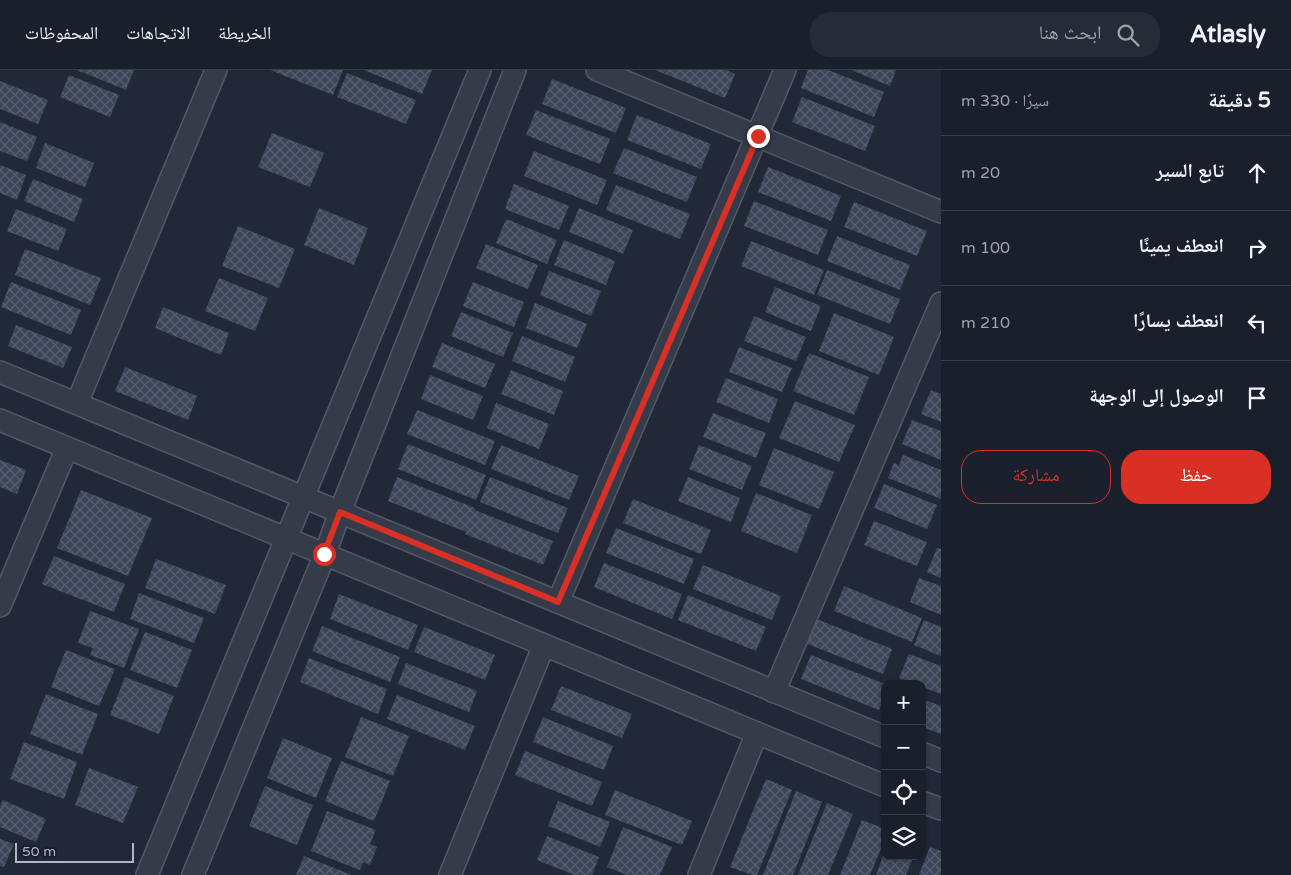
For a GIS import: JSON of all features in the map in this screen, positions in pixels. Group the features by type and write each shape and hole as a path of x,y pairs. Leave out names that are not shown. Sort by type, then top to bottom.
{"street":[{"path":"77,403 216,70"},
{"path":"147,875 480,70"},
{"path":"194,875 324,554 515,70"},
{"path":"597,70 941,212"},
{"path":"558,602 785,70"},
{"path":"774,692 941,303"},
{"path":"0,372 881,736"},
{"path":"0,420 881,784"},
{"path":"0,606 67,448"},
{"path":"450,875 544,645"},
{"path":"699,875 757,733"},
{"path":"926,755 941,761"},
{"path":"926,803 941,809"}],"building":[{"path":"77,70 134,70 126,90"},
{"path":"270,70 343,70 333,95"},
{"path":"364,70 432,70 422,94"},
{"path":"655,70 726,70 735,74 725,98"},
{"path":"808,70 828,70 884,92 874,117 801,88"},
{"path":"851,70 896,70 890,86"},
{"path":"347,73 416,100 406,124 337,97"},
{"path":"69,75 119,95 110,117 60,97"},
{"path":"552,79 626,108 616,133 542,104"},
{"path":"0,81 48,100 38,124 0,109"},
{"path":"802,97 875,126 865,151 792,122"},
{"path":"536,110 610,139 600,164 526,135"},
{"path":"637,115 711,144 701,169 627,140"},
{"path":"0,122 37,137 27,161 0,151"},
{"path":"272,133 324,153 310,187 258,167"},
{"path":"45,143 94,163 85,187 36,168"},
{"path":"624,148 697,177 687,202 613,173"},
{"path":"534,151 607,180 597,205 524,176"},
{"path":"0,165 26,175 17,200 0,193"},
{"path":"768,167 841,196 831,221 758,192"},
{"path":"33,179 83,199 74,222 24,201"},
{"path":"514,184 569,206 559,230 505,209"},
{"path":"616,185 690,214 680,239 606,210"},
{"path":"754,201 828,230 818,255 744,226"},
{"path":"854,202 927,231 917,256 844,227"},
{"path":"319,208 368,228 354,265 304,245"},
{"path":"579,208 633,230 623,254 569,232"},
{"path":"16,209 67,229 58,251 7,231"},
{"path":"506,219 557,240 547,264 496,243"},
{"path":"238,226 295,249 279,288 222,266"},
{"path":"837,236 910,265 900,290 827,261"},
{"path":"564,240 615,261 606,285 554,265"},
{"path":"751,241 824,270 814,295 741,266"},
{"path":"486,244 538,265 528,289 476,268"},
{"path":"25,249 101,278 90,305 15,275"},
{"path":"827,270 900,299 890,324 817,295"},
{"path":"549,271 601,291 591,316 540,295"},
{"path":"219,278 268,298 255,331 205,311"},
{"path":"11,282 81,310 71,335 1,307"},
{"path":"473,282 524,302 514,327 463,306"},
{"path":"775,287 821,306 811,331 765,312"},
{"path":"535,303 587,324 577,348 526,328"},
{"path":"163,307 229,333 221,355 155,328"},
{"path":"461,312 513,333 503,357 451,336"},
{"path":"834,313 894,337 879,375 819,351"},
{"path":"754,316 806,337 796,361 744,341"},
{"path":"16,325 72,347 63,368 8,346"},
{"path":"522,336 575,357 565,382 512,361"},
{"path":"442,343 495,364 485,388 432,367"},
{"path":"739,347 792,368 782,392 729,372"},
{"path":"809,353 869,377 854,415 793,391"},
{"path":"125,367 197,396 188,420 115,391"},
{"path":"511,370 563,391 554,415 501,394"},
{"path":"430,375 483,396 473,420 421,399"},
{"path":"726,378 778,399 769,423 716,402"},
{"path":"931,390 941,394 941,422 921,414"},
{"path":"795,401 855,425 839,462 779,438"},
{"path":"496,403 549,424 539,449 487,428"},
{"path":"417,410 495,441 485,465 407,434"},
{"path":"713,413 766,433 756,458 703,437"},
{"path":"912,420 941,431 941,460 902,444"},
{"path":"408,444 486,475 476,500 398,469"},
{"path":"501,445 579,476 569,500 491,469"},
{"path":"699,445 752,466 742,490 689,469"},
{"path":"774,448 834,472 819,509 759,485"},
{"path":"903,455 941,470 941,499 888,478 894,463 899,465"},
{"path":"0,460 26,470 17,494 0,487"},
{"path":"397,477 553,541 543,565 388,501"},
{"path":"490,477 568,508 558,533 480,502"},
{"path":"688,477 740,498 731,522 678,501"},
{"path":"884,484 937,505 927,529 874,508"},
{"path":"81,490 152,518 128,576 57,548"},
{"path":"756,493 812,515 797,553 741,531"},
{"path":"633,499 711,530 701,554 623,523"},
{"path":"874,521 927,542 917,566 864,545"},
{"path":"616,528 694,559 684,584 606,553"},
{"path":"937,548 941,549 941,578 927,572"},
{"path":"54,556 125,584 114,612 42,584"},
{"path":"156,559 226,585 215,614 145,588"},
{"path":"604,563 682,594 672,619 594,587"},
{"path":"703,565 781,596 772,620 693,589"},
{"path":"919,578 941,586 941,615 910,602"},
{"path":"844,586 922,618 912,642 834,611"},
{"path":"139,593 204,618 194,643 130,619"},
{"path":"339,594 418,625 408,650 330,619"},
{"path":"688,595 766,627 756,651 678,620"},
{"path":"90,611 139,629 124,668 90,655 93,648 78,643"},
{"path":"814,618 892,649 883,674 805,643"},
{"path":"924,620 941,627 941,656 914,645"},
{"path":"322,626 400,657 390,682 312,651"},
{"path":"424,627 495,655 485,680 414,652"},
{"path":"145,632 192,650 177,688 130,670"},
{"path":"66,650 115,669 99,706 51,687"},
{"path":"909,654 941,666 941,694 926,688 926,680 904,680 899,678"},
{"path":"811,655 881,682 881,705 879,710 801,679"},
{"path":"309,658 387,689 378,714 300,682"},
{"path":"406,663 477,691 469,712 398,684"},
{"path":"125,677 174,696 159,734 110,715"},
{"path":"561,686 632,714 622,738 551,710"},
{"path":"46,694 98,714 82,755 30,734"},
{"path":"397,695 475,726 465,750 387,719"},
{"path":"926,700 941,706 941,734 926,728"},
{"path":"361,717 409,736 393,776 345,757"},
{"path":"543,717 613,746 604,770 533,742"},
{"path":"283,738 332,758 316,798 267,778"},
{"path":"24,742 77,762 64,799 10,779"},
{"path":"525,751 602,782 592,806 515,775"},
{"path":"341,761 390,781 374,821 325,801"},
{"path":"89,768 138,787 123,823 75,805"},
{"path":"766,779 792,790 757,875 752,875 730,867"},
{"path":"265,786 313,805 297,845 249,826"},
{"path":"615,790 692,821 682,845 605,815"},
{"path":"796,791 822,802 793,875 763,875"},
{"path":"3,800 46,819 36,842 0,827 0,806"},
{"path":"558,801 610,822 600,847 548,826"},
{"path":"827,803 853,814 828,875 798,875"},
{"path":"327,811 376,830 370,844 377,847 370,865 363,862 360,870 311,851"},
{"path":"862,820 881,827 881,849 870,875 840,875"},
{"path":"623,827 672,847 660,875 627,875 607,867"},
{"path":"547,836 599,857 592,875 574,875 537,860"},
{"path":"0,839 14,844 4,867 0,866"},
{"path":"930,847 941,851 941,875 919,875"},
{"path":"304,856 352,875 296,875"},
{"path":"882,860 912,860 906,875 876,875"}],"route":[{"path":"324,554 340,512 558,602 758,136"}]}
